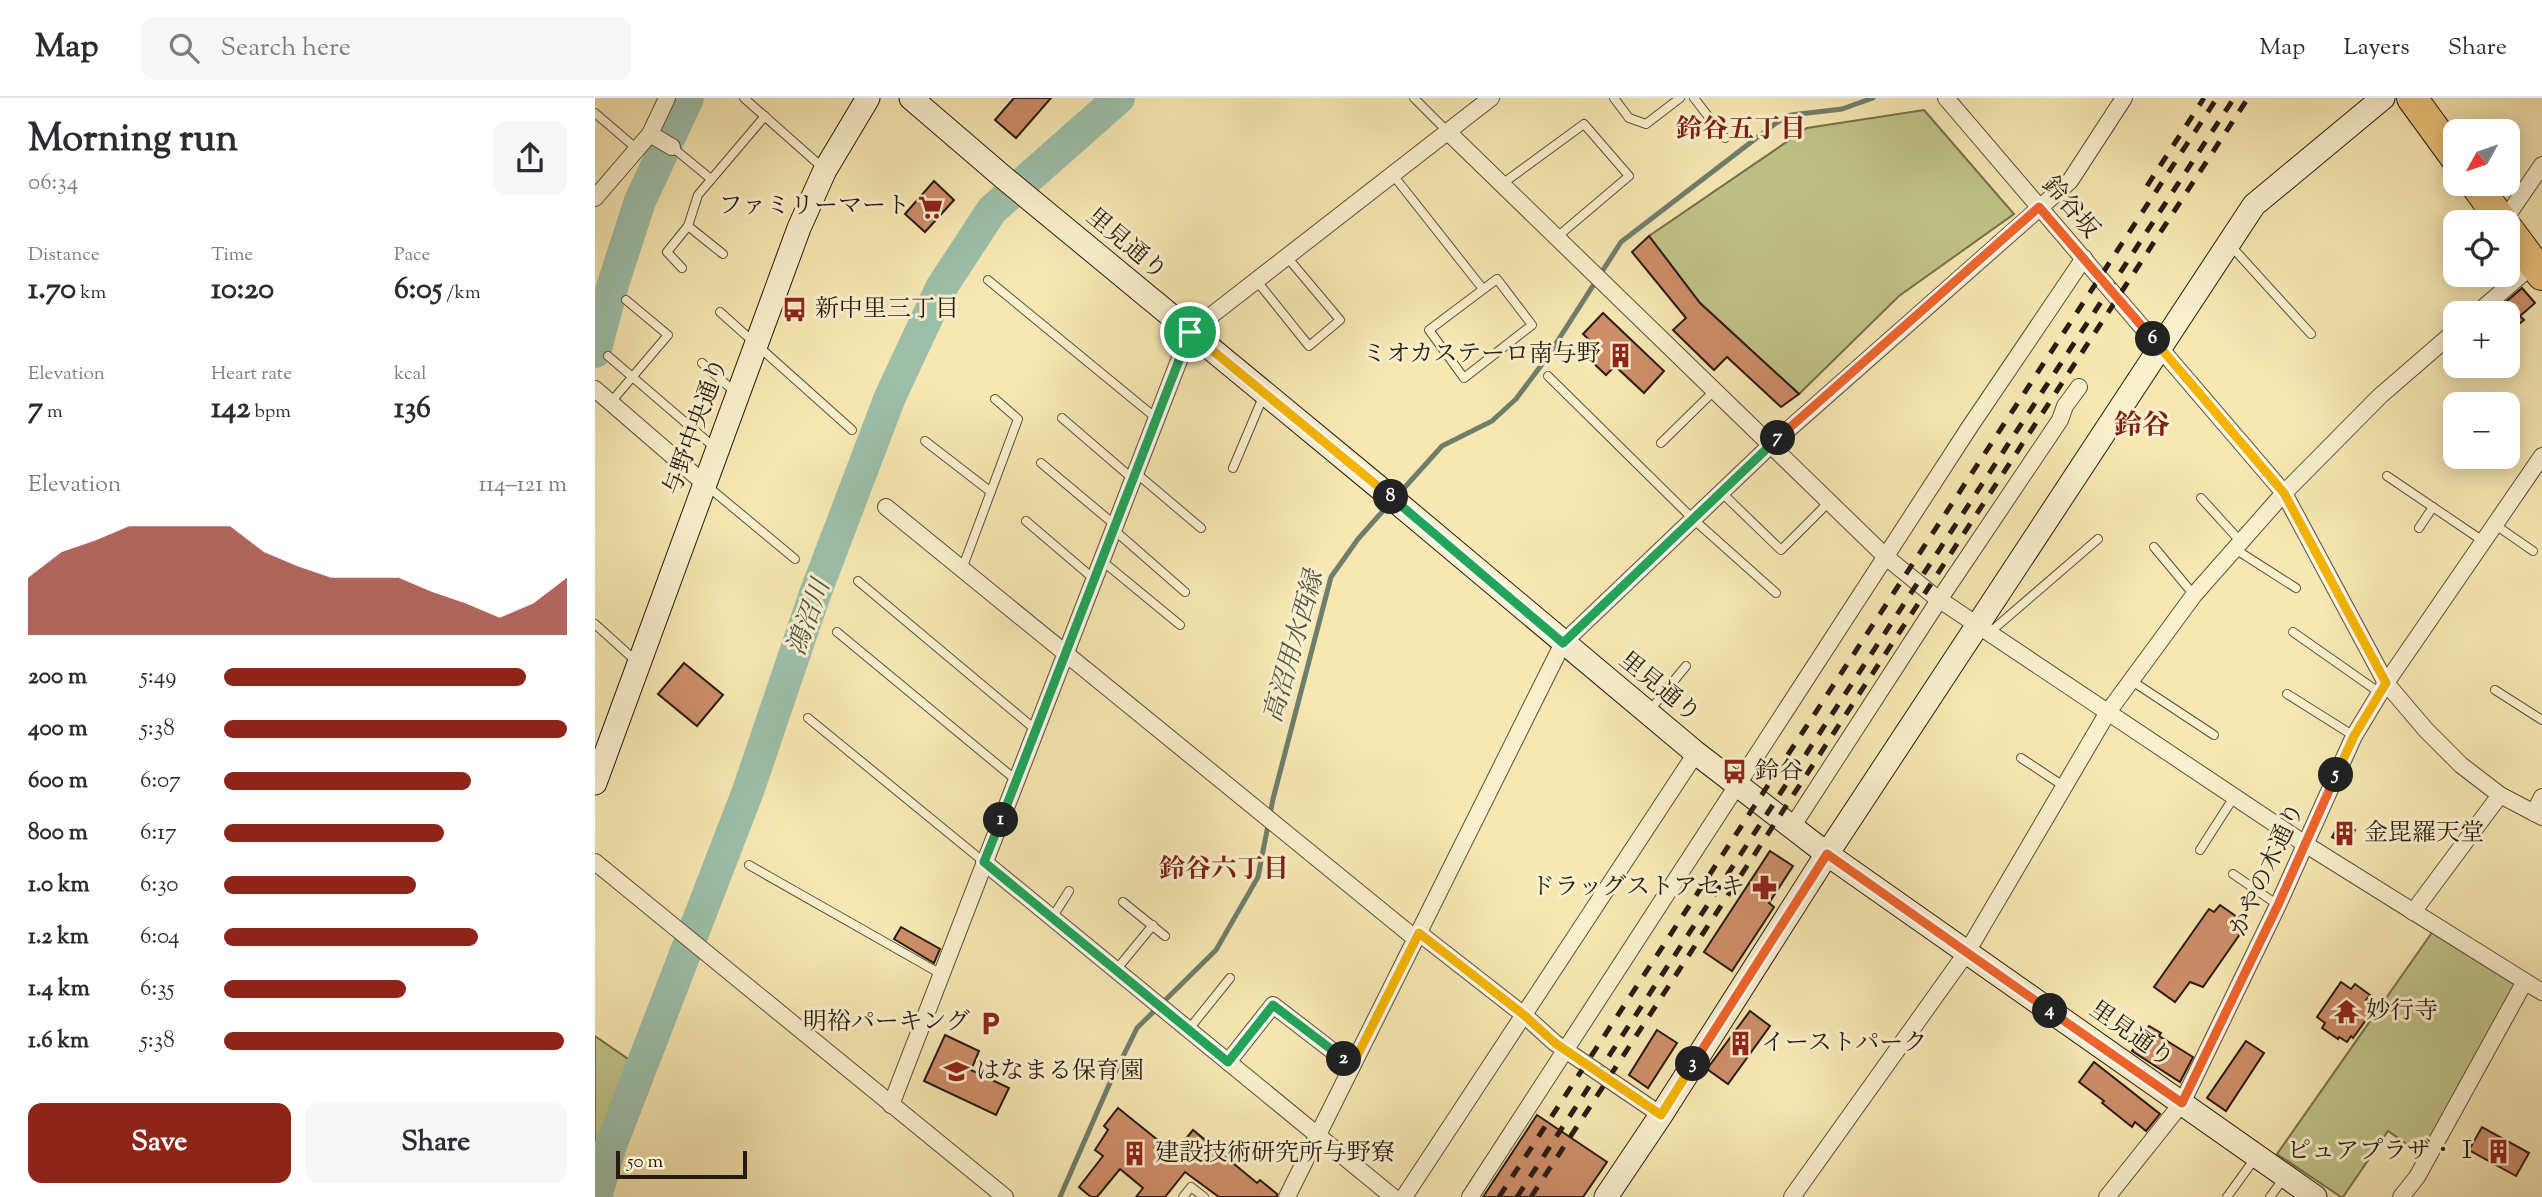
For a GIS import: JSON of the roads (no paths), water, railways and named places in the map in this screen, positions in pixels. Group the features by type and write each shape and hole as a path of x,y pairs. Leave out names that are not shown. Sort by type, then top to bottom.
{"highway":[{"path":"2412,98 2443,141"},
{"path":"2520,245 2538,270"}],"street":[{"name":"与野中央通り","path":"595,783 799,228 825,170 868,98"},
{"name":"里見通り","path":"911,98 1696,753 1827,854 2315,1197"},
{"path":"891,1105 1190,332 1491,98"},
{"name":"鈴谷坂","path":"1946,98 2284,493 2383,688 2452,756 2500,795 2538,815"},
{"path":"1287,1197 1563,643 1772,444 2070,181 2124,98"},
{"path":"1610,1195 1827,854 1983,629 2160,347 2254,205 2383,98"},
{"path":"595,198 637,149 660,140 666,99"},
{"path":"1448,132 1886,557 1939,600 2305,844 2542,992"},
{"path":"2511,210 2542,165"},
{"path":"1470,1197 1969,428 2084,258"},
{"path":"2494,301 2538,270"},
{"path":"1792,1197 1967,953 2108,712 2194,595 2284,493 2380,396 2443,341"},
{"path":"1792,827 2060,420 2065,406 2079,387"},
{"path":"595,388 705,484"},
{"name":"かやの木通り","path":"2106,1197 2182,1103 2278,905 2354,736 2383,688 2542,457"},
{"path":"886,507 1261,813 1417,936 1524,1015 1566,1050 1661,1115"},
{"path":"1404,1197 1696,753"},
{"path":"2413,912 2500,795"},
{"path":"2538,815 2542,797"},
{"path":"595,862 1005,1197"},
{"path":"984,862 1393,1197"},
{"path":"2402,1197 2417,1177 2524,983"},
{"path":"1228,1062 1273,1005 1352,1066"}],"lane":[{"path":"744,98 825,170"},
{"path":"1414,98 1448,132"},
{"path":"1614,98 1629,118 1646,124 1680,98"},
{"path":"1694,98 1725,138"},
{"path":"595,113 637,149"},
{"path":"682,268 667,252 688,226 698,195 765,116"},
{"path":"1502,184 1584,124 1629,176 1557,237"},
{"path":"660,140 711,179"},
{"path":"1393,174 1483,289"},
{"path":"688,226 723,254"},
{"path":"2228,243 2311,334"},
{"path":"1256,280 1309,346 1340,320 1287,257"},
{"path":"1497,279 1532,325 1465,377 1429,330 1483,289 1497,279"},
{"path":"988,280 1156,418"},
{"path":"611,402 669,335 626,300"},
{"path":"720,312 852,430"},
{"path":"608,356 716,449"},
{"path":"702,363 737,395"},
{"path":"1548,376 1693,519 1776,593"},
{"path":"1661,443 1715,390"},
{"path":"1233,468 1265,393"},
{"path":"962,569 1018,419 995,399"},
{"path":"1062,418 1201,528"},
{"path":"925,442 991,492"},
{"path":"1041,463 1185,592"},
{"path":"2387,476 2483,541"},
{"path":"705,484 795,559"},
{"path":"1721,492 1781,550 1830,501"},
{"path":"2201,498 2238,546 2295,588"},
{"path":"2419,528 2433,507"},
{"path":"1025,522 1094,579"},
{"path":"2494,524 2533,551"},
{"path":"1983,629 2098,539"},
{"path":"2154,547 2194,595"},
{"path":"1101,560 1180,625"},
{"path":"858,581 1036,730"},
{"path":"595,624 639,664"},
{"path":"837,632 1016,780"},
{"path":"2293,632 2383,688"},
{"path":"1647,713 1686,666"},
{"path":"2132,681 2214,735"},
{"path":"2495,690 2542,720"},
{"path":"2287,694 2354,736"},
{"path":"808,718 984,862"},
{"path":"2021,758 2065,787"},
{"path":"2200,850 2234,796"},
{"path":"750,865 941,974"},
{"path":"2233,874 2278,905"},
{"path":"1052,918 1069,891"},
{"path":"1123,902 1165,936"},
{"path":"1116,970 1153,925"},
{"path":"1189,1030 1230,978"},
{"path":"2227,1197 2257,1156"},
{"path":"2270,1197 2286,1176"},
{"path":"1183,1197 1191,1187 1203,1197"}],"waterway":[{"path":"595,352 640,201 688,98"},
{"name":"鴻沼川","path":"596,1197 610,1148 748,791 815,594 890,397 941,288 992,210 1119,98"},
{"name":"高沼用水西縁","path":"1397,496 1442,446 1492,421 1516,399 1546,359 1621,242 1776,123 1791,115 1842,109 1873,98"},
{"name":"高沼用水西縁","path":"1060,1197 1137,1028 1216,950 1258,877 1273,799 1331,577 1358,539 1390,503"}],"railway":[{"path":"2147,186 2204,98"},
{"path":"1499,1197 2217,98"},
{"path":"1517,1197 2234,98"},
{"path":"1531,1197 2248,98"}],"place":[{"name":"ファミリーマート","path":"930,207"},
{"name":"新中里三丁目","path":"795,310"},
{"name":"ミオカステーロ南与野","path":"1621,355"},
{"name":"鈴谷","path":"1735,772"},
{"name":"金毘羅天堂","path":"2344,834"},
{"name":"ドラッグストアセキ","path":"1765,888"},
{"name":"妙行寺","path":"2346,1012"},
{"name":"明裕パーキング","path":"990,1023"},
{"name":"イーストパーク","path":"1741,1044"},
{"name":"はなまる保育園","path":"956,1072"},
{"name":"ピュアプラザ・Ⅰ","path":"2499,1152"},
{"name":"建設技術研究所与野寮","path":"1135,1154"}],"district":[{"name":"鈴谷五丁目","path":"1741,130"},
{"name":"鈴谷","path":"2142,427"},
{"name":"鈴谷六丁目","path":"1224,870"}]}
